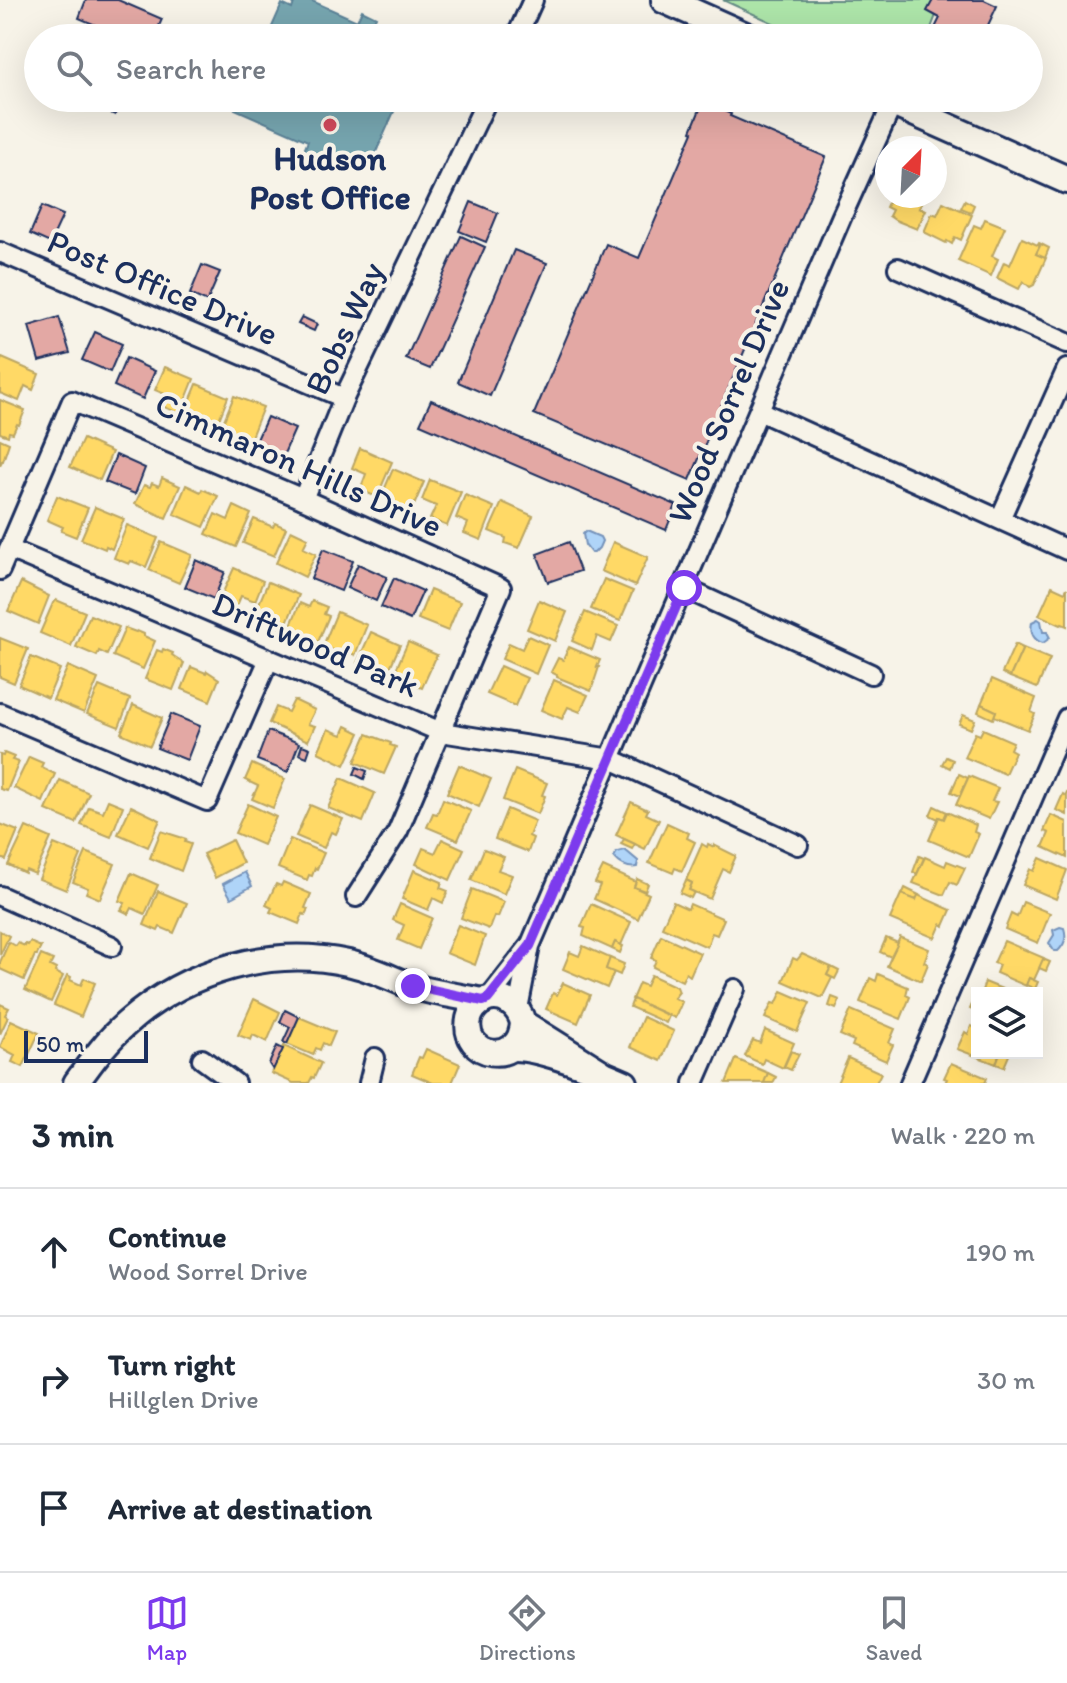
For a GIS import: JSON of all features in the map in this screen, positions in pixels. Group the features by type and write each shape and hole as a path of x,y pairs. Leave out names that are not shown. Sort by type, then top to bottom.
{"main road":[{"path":"665,0 719,24"},
{"path":"912,112 1067,180"}],"street":[{"path":"522,24 533,0"},
{"name":"Bobs Way","path":"303,499 344,398 481,112"},
{"name":"Wood Sorrel Drive","path":"520,1016 530,946 841,218 883,112"},
{"name":"Post Office Drive","path":"0,252 344,398"},
{"path":"898,268 1067,343"},
{"path":"1000,519 1067,369"},
{"name":"Cimmaron Hills Drive","path":"9,549 72,401 303,499 501,588 441,732"},
{"path":"759,411 1067,550"},
{"path":"0,570 9,549"},
{"name":"Driftwood Park","path":"9,549 441,732 611,759 798,845"},
{"path":"684,588 871,674"},
{"path":"0,713 207,801 269,659"},
{"path":"910,1083 1067,718"},
{"path":"356,897 398,831 441,732"},
{"path":"0,896 112,946"},
{"name":"Wood Sorrel Drive","path":"486,1000 530,946"},
{"path":"76,1083 107,1043 151,1003 215,972 282,957 314,957 350,963 413,986 486,1000 505,1000 520,1016 601,1072"},
{"path":"413,986 468,1029"},
{"path":"694,1083 735,989"},
{"path":"486,1000 471,1013 468,1029 475,1044 489,1052 504,1052 519,1041 522,1032 520,1016"},
{"path":"512,1048 530,1049 625,1083"},
{"path":"369,1083 375,1058"},
{"path":"202,1059 235,1083"}],"green space":[{"path":"723,0 942,0 933,24 775,24"}],"water":[{"path":"586,531 602,541 594,553 585,545 583,534"},
{"path":"1038,619 1043,632 1047,632 1050,638 1043,643 1032,632 1032,622"},
{"path":"625,850 638,861 637,867 624,865 614,857 617,852"},
{"path":"245,872 252,886 231,898 223,884"},
{"path":"1064,928 1065,941 1058,951 1054,951 1049,943 1054,935 1053,930"}],"building: Homes":[{"path":"965,200 974,205 971,212 961,208"},
{"path":"947,204 972,215 961,240 955,237 952,244 924,232 932,213 937,215 940,208 947,208"},
{"path":"888,208 926,210 917,229 889,216 892,210"},
{"path":"985,219 1005,227 992,256 998,259 991,276 958,261 974,225 981,228"},
{"path":"1022,238 1040,246 1036,254 1046,258 1034,285 1030,287 1023,281 1019,289 997,278 1004,262 1010,265"},
{"path":"1039,243 1049,248 1045,258 1036,254"},
{"path":"2,358 39,374 33,390 25,386 19,401 0,393"},
{"path":"165,367 194,379 180,414 162,406 167,395 155,390"},
{"path":"197,384 228,397 214,432 198,425 201,419 185,413"},
{"path":"234,396 263,407 249,442 220,430"},
{"path":"0,400 25,410 19,425 8,436 0,433"},
{"path":"0,439 9,443 0,465"},
{"path":"83,439 112,452 100,480 70,467"},
{"path":"360,448 392,462 377,497 360,490 366,474 352,468"},
{"path":"393,469 424,482 410,515 394,508 396,503 381,497"},
{"path":"162,478 180,486 166,518 135,504 144,485 150,487 152,483 159,486"},
{"path":"430,480 461,492 447,526 430,519 436,506 422,500"},
{"path":"186,485 218,496 204,527 174,514"},
{"path":"465,495 494,507 481,540 464,533 468,523 456,518"},
{"path":"57,496 88,508 76,537 61,531 63,527 47,520"},
{"path":"502,502 533,516 519,548 505,543 506,538 489,531"},
{"path":"234,506 251,514 236,547 206,534 215,514 228,520"},
{"path":"95,507 124,519 112,549 81,539"},
{"path":"254,519 273,527 275,523 286,528 274,556 243,543"},
{"path":"127,525 158,538 146,567 114,558"},
{"path":"291,530 308,538 303,548 316,554 305,577 276,563"},
{"path":"161,542 192,555 179,583 149,570"},
{"path":"613,542 648,557 635,586 601,571"},
{"path":"234,568 263,581 255,601 241,596 236,608 219,601"},
{"path":"604,579 633,591 620,621 591,609"},
{"path":"21,582 49,596 38,624 8,611"},
{"path":"268,582 299,595 284,629 260,619 261,615 255,613"},
{"path":"1052,586 1065,592 1067,588 1067,626 1039,615"},
{"path":"430,590 460,602 448,631 418,619"},
{"path":"56,600 85,612 71,646 40,633"},
{"path":"539,600 567,612 555,641 527,629"},
{"path":"312,601 327,607 324,614 329,616 318,642 289,630 300,603 309,607"},
{"path":"337,612 367,625 355,655 349,652 347,656 323,646"},
{"path":"585,612 618,626 611,642 597,636 592,650 572,641"},
{"path":"90,615 119,627 107,655 99,651 97,656 76,647"},
{"path":"125,628 155,641 143,669 113,656"},
{"path":"371,632 400,645 388,672 357,663"},
{"path":"528,636 548,645 536,674 502,659 509,643 522,649"},
{"path":"0,638 28,649 14,683 0,677"},
{"path":"408,642 437,655 422,688 393,676"},
{"path":"1015,644 1023,648 1010,677 1002,673"},
{"path":"569,647 600,660 591,691 551,672 558,658 563,660"},
{"path":"1023,648 1050,659 1037,688 1010,677"},
{"path":"163,649 184,663 173,690 145,679 157,650 162,652"},
{"path":"31,657 60,669 48,698 19,685"},
{"path":"68,666 98,679 84,713 53,700"},
{"path":"500,666 527,678 515,706 487,694"},
{"path":"191,667 207,671 219,679 210,701 182,689"},
{"path":"992,679 1036,698 1031,712 1035,714 1028,730 994,716 996,711 981,704"},
{"path":"554,680 588,695 580,712 568,707 562,719 541,710"},
{"path":"99,686 130,699 119,727 87,714"},
{"path":"294,700 315,710 308,724 315,726 308,741 269,723 276,707 288,712"},
{"path":"981,704 996,711 993,719 978,712"},
{"path":"133,705 162,718 150,746 121,733"},
{"path":"963,715 975,720 971,729 959,724"},
{"path":"346,726 360,733 345,765 318,752 328,729 342,735"},
{"path":"983,729 1013,742 1010,749 1015,752 1005,774 964,757 975,733 980,735"},
{"path":"367,734 396,747 384,774 355,762"},
{"path":"4,753 19,762 7,791 0,789 0,755"},
{"path":"29,757 43,763 41,767 55,774 43,802 14,788"},
{"path":"946,757 953,760 950,768 942,764"},
{"path":"252,764 285,779 273,808 252,799 258,786 245,780"},
{"path":"459,765 491,779 479,807 447,793"},
{"path":"515,770 547,783 538,814 503,800"},
{"path":"959,774 968,778 960,796 951,792"},
{"path":"969,776 998,788 992,801 997,802 989,819 956,805"},
{"path":"341,778 375,793 363,822 328,808"},
{"path":"60,780 89,793 76,823 46,810"},
{"path":"1067,792 1067,815 1056,810"},
{"path":"443,799 471,811 458,840 427,827"},
{"path":"108,800 123,806 111,837 81,825 89,807 103,812"},
{"path":"631,802 648,810 646,814 659,820 645,849 616,835"},
{"path":"248,804 276,817 263,845 235,833"},
{"path":"310,805 343,819 336,834 331,832 324,848 296,836"},
{"path":"131,806 160,820 148,847 118,834"},
{"path":"934,806 947,812 944,819 930,815"},
{"path":"507,809 535,821 529,836 533,838 528,852 495,839"},
{"path":"947,812 976,825 974,832 979,834 969,857 929,840 939,817 944,819"},
{"path":"1051,815 1067,822 1067,858 1043,847 1049,833 1044,831"},
{"path":"667,823 689,833 687,838 695,842 682,871 675,868 673,873 649,863"},
{"path":"0,824 18,831 6,860 0,858"},
{"path":"26,827 51,838 35,874 8,865"},
{"path":"161,831 186,839 185,842 191,844 181,871 150,858"},
{"path":"290,839 324,853 317,869 307,880 278,868"},
{"path":"442,839 464,849 450,880 416,864 423,848 435,853"},
{"path":"624,839 635,844 632,849 621,844"},
{"path":"232,840 243,863 215,878 203,854"},
{"path":"54,844 81,855 66,890 39,879"},
{"path":"702,844 707,847 708,844 714,845 736,856 729,872 723,869 710,899 689,890 692,883 686,880"},
{"path":"484,849 504,857 498,870 512,875 504,894 471,880"},
{"path":"86,852 115,864 100,899 86,893 88,888 73,882"},
{"path":"919,856 924,858 917,874 913,872"},
{"path":"925,857 945,866 947,861 965,868 957,885 950,882 944,895 913,883"},
{"path":"1040,858 1067,870 1056,899 1023,885 1030,869 1034,871"},
{"path":"603,867 636,882 634,887 649,894 638,919 594,899 600,885 595,883"},
{"path":"414,870 442,882 440,888 448,891 443,903 433,898 428,910 402,899"},
{"path":"131,873 158,885 145,914 132,908 129,914 121,910 125,903 119,901"},
{"path":"637,879 648,884 645,891 634,887"},
{"path":"686,880 692,883 689,890 694,892 691,898 680,893"},
{"path":"283,882 311,894 305,908 308,909 299,924 270,912 272,908 266,905 276,884 281,886"},
{"path":"905,888 919,895 916,900 902,895"},
{"path":"472,889 504,902 489,929 461,918"},
{"path":"158,891 187,903 174,933 144,925"},
{"path":"901,894 916,900 918,895 951,910 935,938 890,919"},
{"path":"673,902 688,909 690,904 724,919 717,935 712,933 707,947 662,927"},
{"path":"1023,902 1050,913 1038,943 1005,929 1011,914 1017,917"},
{"path":"400,904 432,918 419,949 398,940 404,925 393,920"},
{"path":"591,904 631,922 621,945 615,942 612,949 583,936 585,928 581,927"},
{"path":"458,925 485,936 475,965 446,953"},
{"path":"0,931 9,936 0,955"},
{"path":"661,935 700,953 690,976 686,973 682,981 653,967 656,960 651,958"},
{"path":"900,937 929,949 924,962 928,964 921,981 887,966"},
{"path":"886,938 898,943 891,957 880,952"},
{"path":"1004,941 1044,958 1034,980 1029,978 1026,986 996,973 999,965 994,963"},
{"path":"9,942 25,946 30,942 41,947 24,980 0,969"},
{"path":"615,942 623,946 620,953 612,949"},
{"path":"583,946 610,958 606,969 614,972 607,988 563,969 570,952 579,956"},
{"path":"802,954 831,967 827,975 832,978 822,998 783,981 793,958 797,960"},
{"path":"41,955 53,960 50,966 63,976 51,1002 25,990"},
{"path":"610,958 624,964 620,975 606,969"},
{"path":"1043,959 1050,962 1046,971 1039,968"},
{"path":"831,967 839,971 835,979 827,975"},
{"path":"878,974 908,987 906,995 910,997 901,1019 860,1002 870,978 876,981"},
{"path":"67,975 81,985 84,978 95,983 81,1017 54,1005"},
{"path":"651,975 677,987 679,992 674,998 682,1002 675,1018 632,999 639,983 646,986"},
{"path":"1029,978 1038,982 1036,987 1026,985"},
{"path":"563,983 590,995 578,1023 546,1009 553,993 557,995"},
{"path":"782,991 810,1003 797,1032 765,1018"},
{"path":"832,997 840,1000 836,1009 829,1006"},
{"path":"254,999 280,1012 267,1042 253,1035 251,1040 238,1035"},
{"path":"633,999 669,1016 666,1023 630,1007"},
{"path":"0,1004 9,1008 0,1034"},
{"path":"851,1010 895,1029 889,1043 893,1045 886,1061 852,1046 854,1041 840,1035"},
{"path":"299,1017 335,1032 329,1046 323,1043 313,1055 287,1044"},
{"path":"643,1017 674,1031 661,1061 630,1047"},
{"path":"11,1020 39,1033 23,1067 12,1062 15,1055 0,1047"},
{"path":"971,1026 971,1054 957,1049 965,1032 968,1034"},
{"path":"765,1030 794,1043 783,1068 764,1059 762,1064 745,1056 753,1040 760,1043"},
{"path":"284,1046 321,1063 309,1083 293,1083 271,1073"},
{"path":"426,1049 460,1064 452,1083 433,1083 412,1074"},
{"path":"791,1051 799,1054 791,1070 784,1067"},
{"path":"848,1058 881,1073 876,1083 837,1083"},
{"path":"736,1059 768,1073 764,1083 726,1083"},
{"path":"998,1059 1007,1059 1004,1067 996,1064"},
{"path":"951,1063 987,1078 985,1083 945,1083"},
{"path":"768,1073 776,1077 773,1083 764,1083"}],"building: Public":[{"path":"295,0 310,0 357,21 362,10 376,17 372,24 273,24 282,4 292,9"},
{"name":"Hudson Post Office","path":"242,112 394,112 369,168 349,159 344,171 303,153 308,141"}],"building: Other":[{"path":"86,0 118,0 162,19 160,24 93,24 79,18"},
{"path":"933,0 984,0 997,6 989,24 937,24 940,18 927,11"},
{"path":"699,112 726,112 826,157 690,480 534,414 606,244 639,258"},
{"path":"471,202 498,213 486,242 459,231"},
{"path":"42,206 63,215 50,243 30,234"},
{"path":"461,236 485,247 430,369 406,359"},
{"path":"514,250 547,263 490,396 458,382"},
{"path":"202,265 220,272 207,302 190,294"},
{"path":"59,317 70,353 39,361 29,326"},
{"path":"302,317 317,324 314,331 298,324"},
{"path":"95,332 122,344 110,372 82,360"},
{"path":"126,358 155,371 143,399 114,386"},
{"path":"431,400 676,505 666,530 420,424"},
{"path":"267,417 295,429 283,456 255,444"},
{"path":"116,455 145,468 135,494 105,482"},
{"path":"569,542 580,571 548,582 537,554"},
{"path":"323,549 353,561 341,591 311,579"},
{"path":"196,560 225,572 214,599 185,587"},
{"path":"358,564 387,577 376,601 347,588"},
{"path":"394,578 423,591 410,620 381,607"},
{"path":"171,714 200,726 187,760 157,748"},
{"path":"268,731 299,743 288,772 257,760"},
{"path":"302,745 310,748 307,757 299,754"},
{"path":"357,767 367,771 364,779 354,774"},
{"path":"285,1010 299,1017 287,1044 283,1042 290,1027 280,1022"},
{"path":"277,1046 283,1049 273,1070 269,1064"}],"place":[{"name":"Hudson Post Office","path":"330,125"}],"route":[{"path":"413,986 483,1001 488,999 530,946 684,588"}]}
